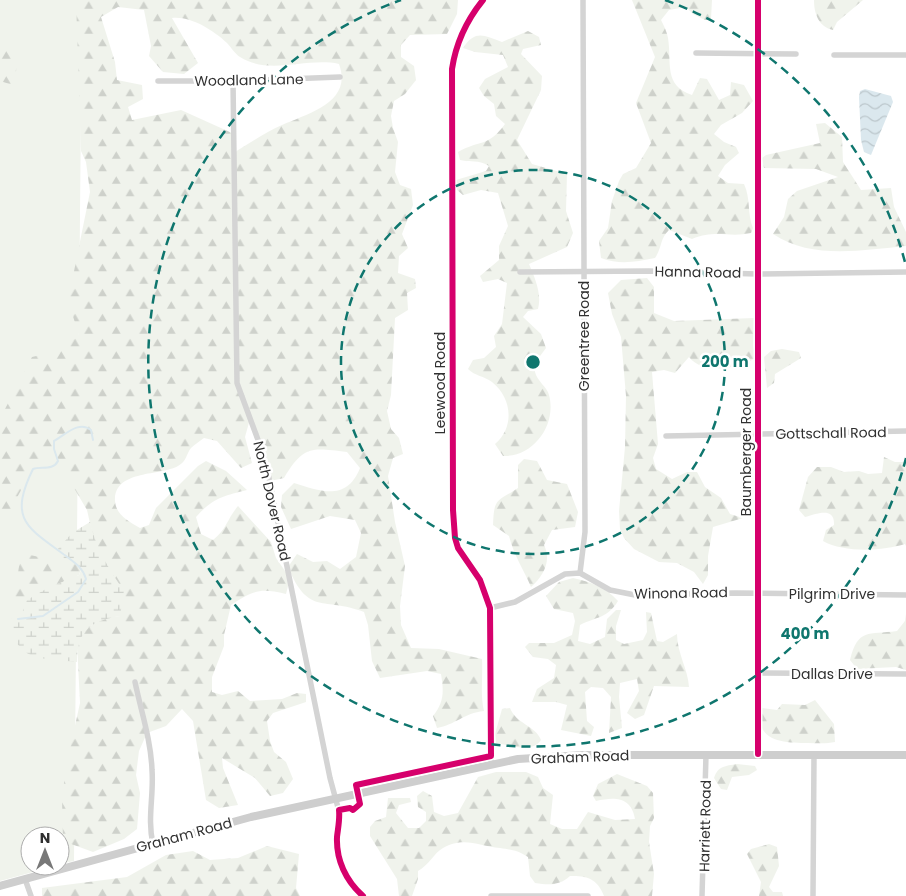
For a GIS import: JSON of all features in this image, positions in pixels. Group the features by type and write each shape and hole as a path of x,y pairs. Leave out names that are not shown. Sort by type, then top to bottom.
{"main road":[{"name":"Graham Road","path":"0,886 251,817 491,764 554,756 906,755"}],"street":[{"name":"Leewood Road","path":"483,0 468,20 460,36 452,69 453,510 455,538 458,548 484,587 490,608 491,764"},
{"name":"Greentree Road","path":"580,573 585,532 583,0"},
{"name":"Baumberger Road","path":"758,0 758,754"},
{"path":"696,53 796,54"},
{"path":"834,55 906,55"},
{"name":"Woodland Lane","path":"158,81 234,81 340,77"},
{"name":"North Dover Road","path":"234,81 236,383 240,398 260,443 269,478 340,815 337,844 339,858 346,877 363,896"},
{"name":"Hanna Road","path":"520,272 584,271 757,274 779,272 906,272"},
{"name":"Gottschall Road","path":"666,436 906,431"},
{"path":"490,608 515,602 565,574 580,573"},
{"name":"Winona Road","path":"580,573 610,590 635,595 758,594"},
{"name":"Pilgrim Drive","path":"758,594 906,595"},
{"name":"Dallas Drive","path":"759,673 906,674"},
{"path":"135,682 152,761 153,786 149,819 153,844"},
{"name":"Harriett Road","path":"702,896 706,755"},
{"path":"814,756 814,896"},
{"path":"25,879 31,896"},
{"path":"491,896 588,896"}],"green space":[{"path":"0,0 82,0 74,861 70,862 70,826 20,826 20,876 0,881"},
{"path":"76,0 458,0 457,14 447,34 410,35 401,45 401,57 414,66 416,80 405,94 394,101 391,116 398,142 395,172 400,185 411,189 413,205 402,234 408,248 399,256 398,273 415,279 416,288 407,293 408,310 395,318 391,395 387,411 391,429 399,438 403,454 393,458 388,476 395,522 405,566 400,606 401,625 411,648 439,649 482,659 484,711 471,714 437,728 433,716 442,696 441,674 427,671 380,678 372,661 368,625 364,612 318,602 310,599 303,593 288,567 297,554 313,562 327,561 340,569 356,557 361,533 355,520 330,516 291,529 281,507 282,495 294,483 324,491 341,490 348,486 355,478 360,468 347,452 310,451 297,459 284,478 270,481 250,419 245,437 252,463 241,468 217,441 204,438 191,448 185,460 178,466 140,475 123,483 118,489 115,504 119,513 131,523 140,528 149,525 156,508 198,466 206,461 226,471 247,490 219,499 202,511 196,517 201,534 213,540 221,532 238,506 271,542 276,558 290,578 286,594 270,591 252,593 231,605 224,635 224,646 212,677 212,692 222,695 238,691 250,701 282,699 297,693 306,694 306,702 273,713 267,721 274,752 286,762 293,779 283,793 270,796 255,778 222,758 223,768 238,805 219,808 206,800 193,721 182,709 166,726 147,733 139,751 136,775 140,793 137,829 124,839 93,852 70,844 70,826 63,826 62,797 67,762 80,703 77,644 87,628 104,618 120,616 102,558 94,541 87,510 58,461 36,463 9,512 0,513 0,409 5,409 32,357 58,351 79,335 68,301 90,192 86,162 81,151","holes":["118,7 144,10 151,46 149,56 163,72 184,74 198,63 172,18 187,19 215,33 238,56 252,62 276,66 327,62 339,64 342,77 340,88 326,104 270,131 235,152 232,133 181,110 132,120 128,107 143,99 142,85 117,80 115,62 101,17"]},
{"path":"632,0 712,0 711,19 705,20 693,14 686,7 669,10 661,20 668,38 673,79 683,91 692,95 700,78 707,79 719,100 730,95 731,82 744,85 753,101 742,113 721,125 714,134 724,142 736,147 739,153 725,165 718,176 728,183 744,184 748,195 753,228 751,233 735,235 715,234 692,239 669,230 664,236 655,258 634,262 621,262 601,258 599,241 608,228 612,201 619,181 623,174 636,168 651,143 636,103 655,57"},
{"path":"814,0 863,0 837,22 833,30 824,26 818,19"},
{"path":"528,31 539,37 541,45 523,49 521,54 542,76 541,90 517,140 532,164 567,174 566,211 573,233 567,247 529,264 537,286 539,303 538,309 528,311 523,317 541,334 546,348 537,362 535,372 549,395 550,417 541,437 533,445 514,455 503,456 495,444 506,429 508,421 507,404 504,396 492,382 468,369 473,360 484,358 496,347 494,336 502,324 507,283 498,279 483,282 480,276 499,260 499,246 508,226 498,193 481,190 463,195 457,190 456,180 486,171 489,166 478,162 460,160 458,152 488,140 499,132 505,124 496,116 494,104 484,96 479,88 485,79 508,67 503,55 475,52 463,48 476,36 485,36 502,42"},
{"path":"0,36 11,46 16,58 17,64 13,85 0,81"},
{"path":"825,123 842,137 843,162 861,190 891,188 894,207 906,232 906,246 855,251 820,250 788,242 773,234 784,217 788,199 797,191 838,177 816,169 764,168 762,158 766,155 820,143 816,124"},
{"path":"647,278 654,287 654,313 674,321 754,318 753,346 756,358 740,365 712,368 703,367 689,357 675,373 664,370 652,372 658,444 653,458 656,469 672,479 687,472 697,472 705,487 721,498 730,514 743,518 713,527 708,556 708,575 703,584 694,572 677,563 659,562 634,549 624,538 620,529 619,511 625,447 626,396 621,337 612,314 608,293 621,280"},
{"path":"782,349 799,352 801,358 775,374 774,383 767,388 764,357 771,351"},
{"path":"884,457 895,462 906,462 906,546 905,544 864,550 842,548 823,541 826,530 834,525 831,515 824,513 805,517 799,510 808,477 817,467 831,467 844,472 882,473"},
{"path":"524,459 537,461 547,480 567,484 578,512 575,527 552,530 544,545 547,557 545,568 531,587 509,536 493,525 494,509 498,501 518,488 518,465"},
{"path":"90,522 99,550 124,591 120,616 101,621 87,629 80,642 77,662 51,660 30,654 22,649 16,641 12,614 22,613 27,600 46,589 79,575 81,570 75,561 49,559 72,533"},
{"path":"30,555 53,560 75,561 81,570 79,575 46,589 27,600 22,613 12,614 13,596 20,564 23,559"},
{"path":"573,578 597,586 608,592 618,601 606,614 580,625 578,641 590,644 605,637 607,619 616,610 621,610 616,626 616,640 624,644 643,640 647,632 646,612 651,613 657,641 663,642 677,634 677,641 689,687 654,686 644,715 635,719 627,713 639,691 637,679 620,683 619,697 622,728 609,733 611,697 603,688 591,687 585,692 587,721 594,727 591,736 561,730 567,705 556,702 532,702 537,689 554,678 556,665 548,659 533,657 525,647 529,643 554,643 572,635 575,621 573,613 554,609 546,596 559,582"},
{"path":"906,614 906,670 896,667 857,669 850,660 853,650 861,638 871,633 897,631 905,621"},
{"path":"815,700 834,724 835,742 799,743 781,741 766,734 762,728 760,719 762,708 777,710 782,704 805,705"},
{"path":"510,708 517,718 538,735 541,740 537,744 532,747 520,748 496,743 495,734 502,709"},
{"path":"737,764 755,766 757,770 749,775 732,777 727,790 721,789 714,778 716,774 722,767"},
{"path":"496,772 526,772 538,777 543,788 553,795 550,824 562,829 577,829 588,812 615,820 635,819 633,811 626,802 615,799 596,801 593,796 598,784 617,774 647,786 653,793 654,818 650,826 649,842 654,874 652,896 604,896 595,882 582,877 570,876 562,882 554,884 535,883 530,876 528,857 511,850 465,842 451,844 440,850 418,871 418,879 412,896 399,896 397,879 370,836 370,827 375,821 386,817 388,798 410,798 411,802 399,805 396,813 408,828 419,828 426,821 426,812 418,807 417,796 423,791 432,796 434,812 444,816 458,813 478,777"},
{"path":"769,844 777,847 779,866 769,887 773,892 782,892 783,896 759,896 761,882 747,854 751,849"},
{"path":"267,846 299,854 296,888 300,896 42,896 42,888 127,877 166,855 193,851 210,860 238,858"}],"water":[{"path":"865,89 891,96 893,102 871,155 864,152 861,140 859,97 860,91"}],"waterway":[{"path":"18,619 43,616 78,592 86,579 81,569 75,563 32,529 22,511 22,500 33,469 50,467 58,461 54,449 54,441 72,430 82,427 91,430 93,440"}],"cycle path":[{"path":"363,896 343,870 337,846 339,810 350,808 353,810 360,804 356,785 491,756 490,608 480,580 458,548 455,538 453,510 452,69 456,50 463,32 483,0"},
{"path":"758,0 758,754"}]}
